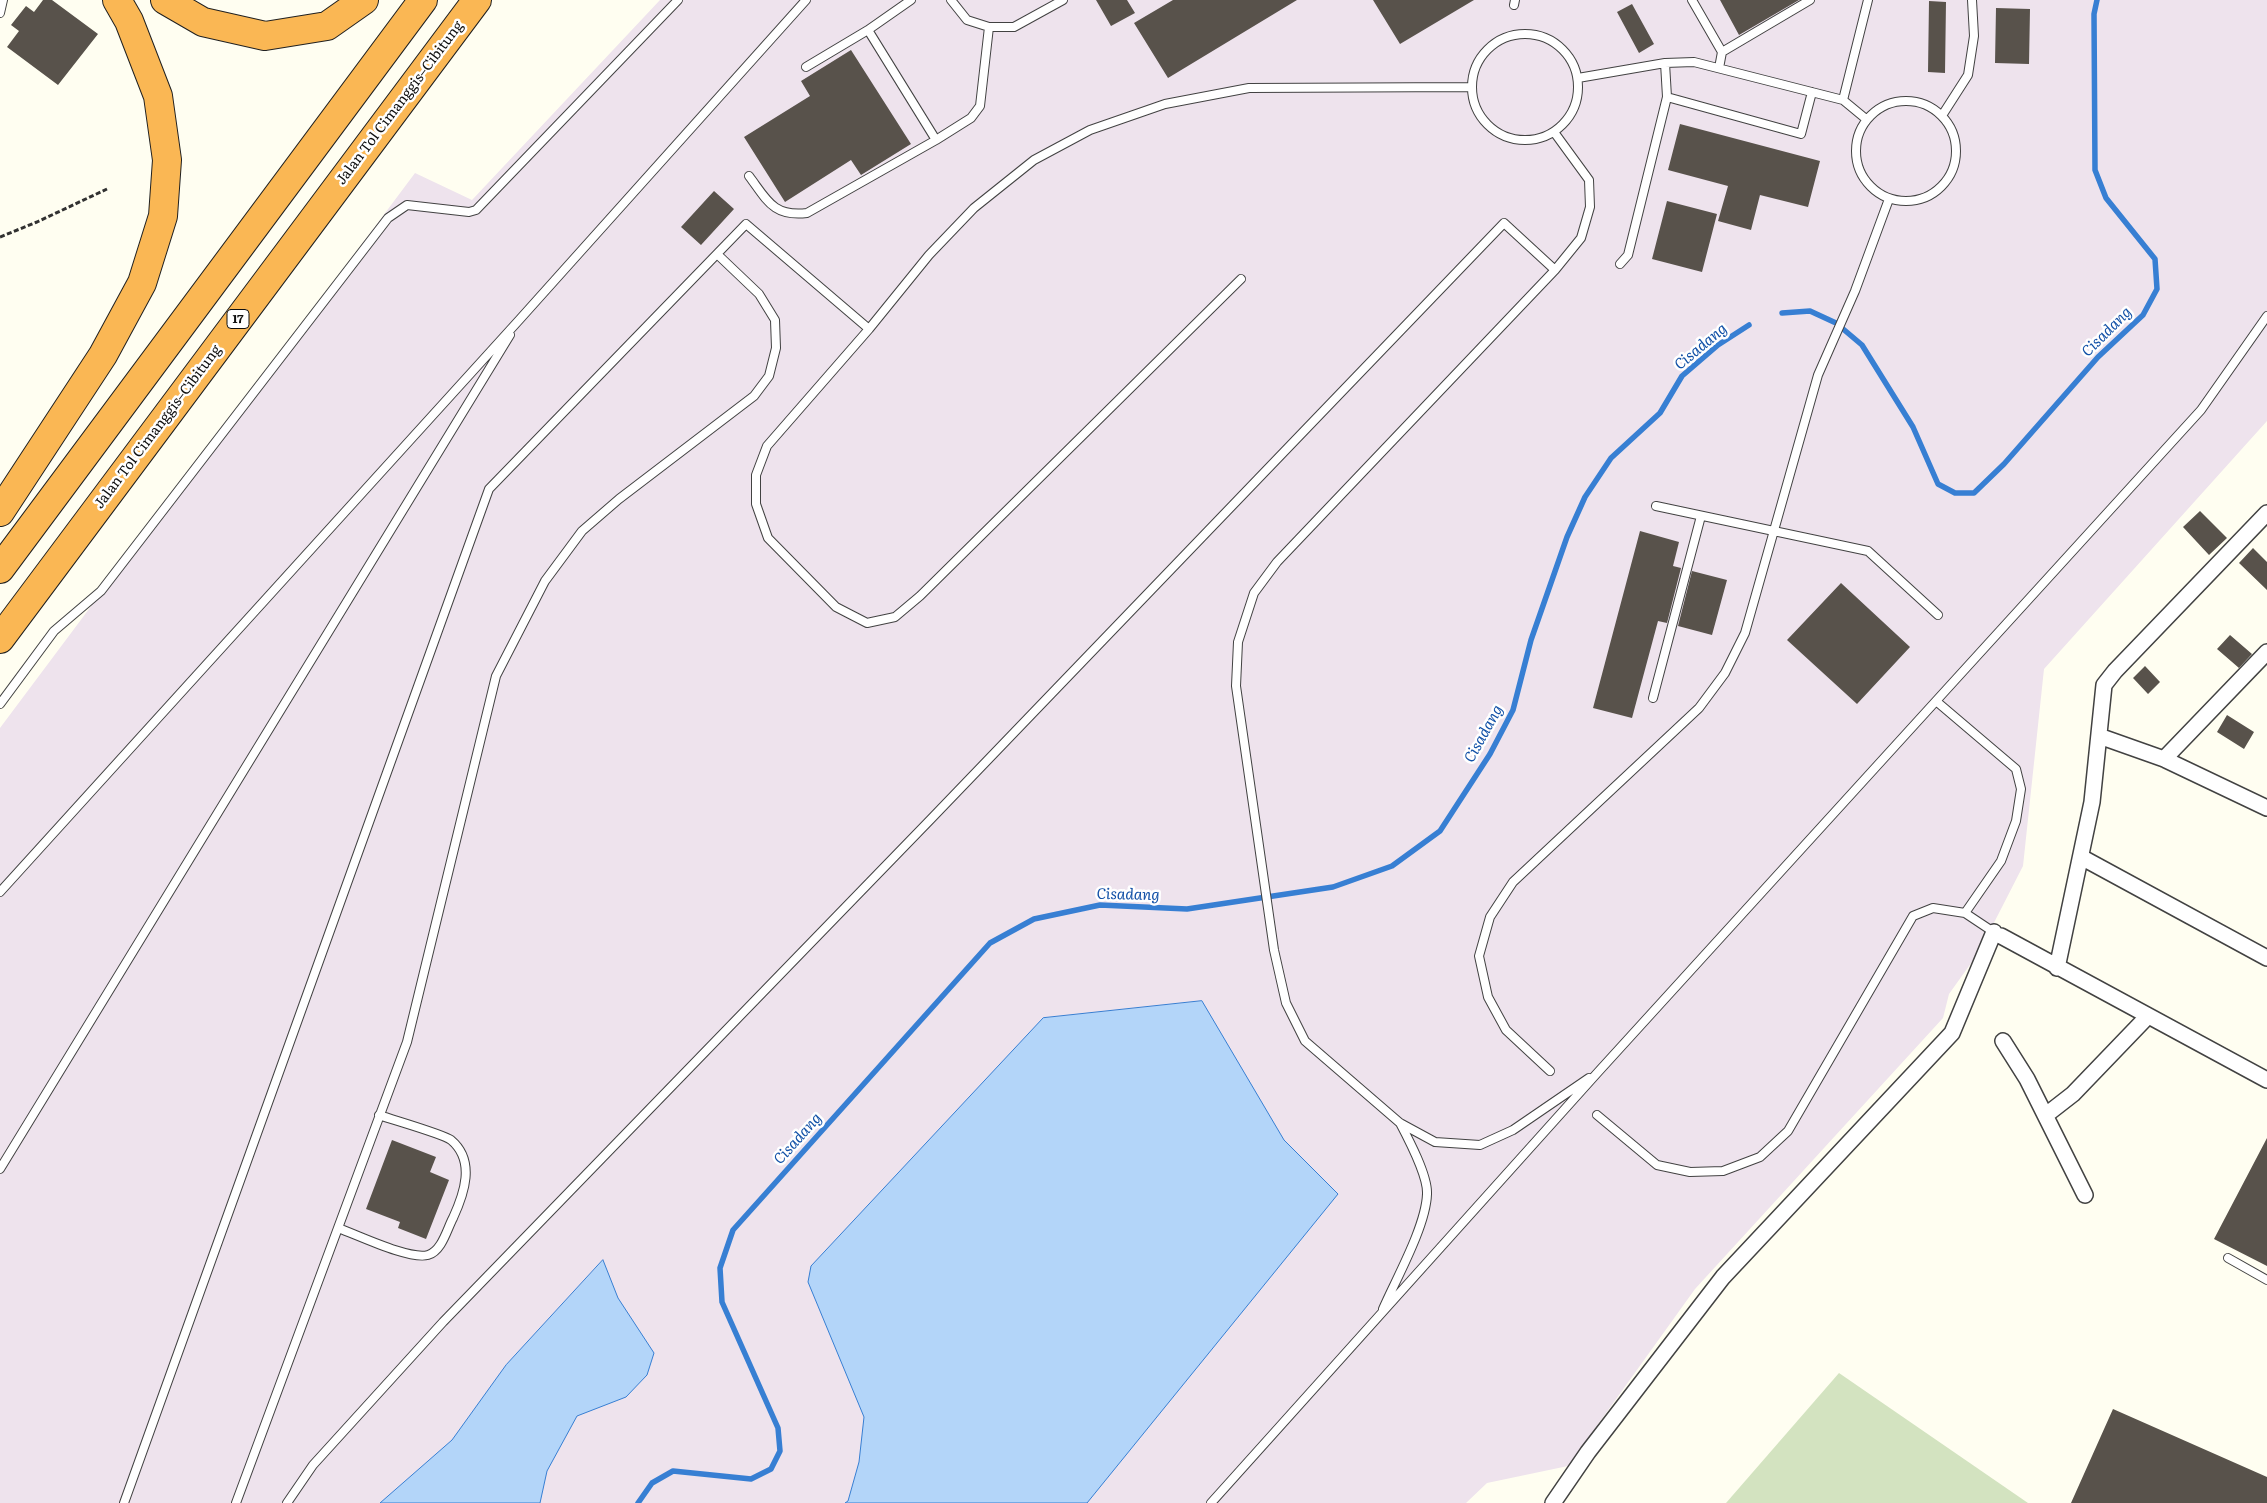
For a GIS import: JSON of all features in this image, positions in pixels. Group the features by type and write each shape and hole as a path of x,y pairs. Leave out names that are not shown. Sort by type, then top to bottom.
{"highway":[{"path":"0,512 103,355 142,283 163,216 167,160 158,96 129,22 117,0"},
{"path":"165,0 204,22 265,36 327,26 364,0"},
{"path":"0,569 423,0"},
{"name":"Jalan Tol Cimanggis–Cibitung","path":"0,639 477,0"}],"street":[{"path":"2057,968 2096,777 2104,685 2115,671 2267,513"},
{"path":"2164,759 2267,652"},
{"path":"2099,736 2164,759 2267,808"},
{"path":"2081,857 2264,951"},
{"path":"1553,1503 1588,1452 1723,1277 1952,1033 1998,934 2057,968 2267,1080"},
{"path":"2046,1115 2073,1094 2148,1016"},
{"path":"2003,1041 2027,1079 2085,1195"}],"lane":[{"path":"0,13 3,0"},
{"path":"0,704 54,630 101,591 388,218 407,205 469,212 476,210 678,0"},
{"path":"0,892 520,319 806,0"},
{"path":"806,67 868,30 911,0"},
{"path":"951,0 967,20 989,27 1014,27 1063,0"},
{"path":"1692,0 1722,52 1719,68"},
{"path":"1722,52 1810,0"},
{"path":"1843,100 1868,0"},
{"path":"1942,114 1968,75 1974,36 1972,0"},
{"path":"749,176 774,209 792,214 807,213 936,140 971,118 980,106 989,27"},
{"path":"868,30 936,140"},
{"path":"1520,34 1546,38 1567,54 1578,78 1574,108 1554,132 1528,141 1501,135 1479,115 1471,86 1477,61 1495,42 1520,34"},
{"path":"1578,78 1665,63 1694,62 1843,100 1866,119"},
{"path":"1620,264 1628,256 1667,97 1665,63"},
{"path":"1241,279 920,596 895,617 867,623 836,607 768,538 756,504 756,475 767,446 870,329 929,255 974,208 1034,160 1090,130 1165,104 1249,88 1471,86"},
{"path":"1667,97 1801,134 1812,92"},
{"path":"1917,100 1942,114 1956,138 1956,165 1941,188 1917,201 1890,199 1870,186 1857,165 1856,141 1866,119 1889,103 1917,100"},
{"path":"1554,132 1589,180 1590,207 1581,238 1555,270 1277,562 1254,594 1238,642 1236,686 1274,950 1286,1003 1306,1041 1400,1123 1436,1142 1480,1145 1513,1130 1599,1071"},
{"path":"1550,1071 1506,1030 1488,997 1479,956 1490,917 1513,882 1700,708 1725,673 1746,633 1772,532 1818,375 1855,291 1890,199"},
{"path":"287,1503 313,1465 442,1322 930,820 1504,223 1555,270"},
{"path":"124,1503 489,489 746,224 870,329"},
{"path":"236,1503 407,1042 496,676 517,632 545,581 582,532 619,499 754,396 769,376 776,348 775,320 759,294 717,254"},
{"path":"1211,1503 1599,1071 2201,410 2267,316"},
{"path":"0,1169 520,319"},
{"path":"1656,506 1868,551 1938,615"},
{"path":"1652,698 1700,516"},
{"path":"1936,700 2016,769 2021,789 2016,821 2001,861 1965,913"},
{"path":"1597,1114 1657,1165 1690,1172 1723,1171 1760,1157 1788,1131 1913,916 1933,908 1965,913 1998,934"},
{"path":"338,1228 412,1256 429,1254 439,1246 460,1204 467,1178 464,1158 451,1140 379,1115"},
{"path":"1379,1317 1420,1226 1428,1194 1418,1159 1400,1123"},
{"path":"2228,1258 2267,1280"}],"path":[{"path":"0,237 107,189"}],"shaded area":[{"path":"660,0 2267,0 2267,421 2044,669 2023,866 1979,952 1949,994 1943,1018 1695,1289 1568,1466 1487,1483 1466,1503 0,1503 0,728 415,173 472,200"}],"green space":[{"path":"1839,1373 2028,1503 1726,1503"}],"water":[{"path":"1202,1001 1284,1140 1338,1194 1087,1503 845,1503 848,1501 859,1462 864,1417 808,1282 811,1266 1043,1018"},
{"path":"603,1260 618,1298 654,1353 647,1375 626,1397 577,1416 547,1471 540,1503 380,1503 452,1440 506,1365"}],"building":[{"path":"43,0 52,0 98,34 58,85 7,47 19,31 11,25 26,6 34,12"},
{"path":"1096,0 1127,0 1135,13 1111,26"},
{"path":"1173,0 1297,0 1168,78 1134,23"},
{"path":"1373,0 1474,0 1400,44"},
{"path":"1720,0 1799,0 1739,35"},
{"path":"1929,1 1946,2 1945,73 1928,72"},
{"path":"1632,4 1654,44 1639,53 1617,12"},
{"path":"1996,8 2030,9 2029,64 1995,63"},
{"path":"851,50 911,144 861,175 851,160 785,202 744,137 810,96 801,81"},
{"path":"1680,124 1820,161 1808,207 1760,195 1751,230 1718,221 1728,186 1668,170"},
{"path":"714,191 734,209 701,245 681,227"},
{"path":"1667,201 1717,214 1702,272 1652,259"},
{"path":"2200,511 2227,538 2209,555 2183,527"},
{"path":"1640,531 1679,542 1673,566 1681,568 1667,623 1658,621 1632,718 1593,708"},
{"path":"2253,548 2267,562 2267,590 2239,563"},
{"path":"1692,571 1727,580 1712,635 1678,626"},
{"path":"1841,583 1910,647 1857,704 1787,640"},
{"path":"2230,635 2252,654 2239,668 2217,649"},
{"path":"2145,666 2160,682 2148,694 2133,678"},
{"path":"2227,715 2254,732 2244,749 2217,732"},
{"path":"2267,1138 2267,1266 2214,1239"},
{"path":"392,1140 436,1157 430,1172 449,1180 426,1239 398,1228 400,1222 366,1209"},
{"path":"2113,1409 2267,1477 2267,1503 2071,1503"}],"waterway":[{"name":"Cisadang","path":"1782,313 1810,311 1836,323 1862,345 1913,427 1938,484 1955,493 1974,493 2004,464 2098,357 2143,315 2157,289 2155,259 2106,198 2095,170 2094,14 2097,0"},
{"name":"Cisadang","path":"638,1503 652,1483 673,1471 751,1479 771,1469 780,1451 778,1428 722,1302 720,1268 733,1230 990,943 1034,919 1100,905 1187,909 1333,887 1392,866 1440,831 1490,754 1513,710 1531,640 1567,537 1585,497 1611,458 1660,413 1682,376 1718,345 1749,325"}]}
